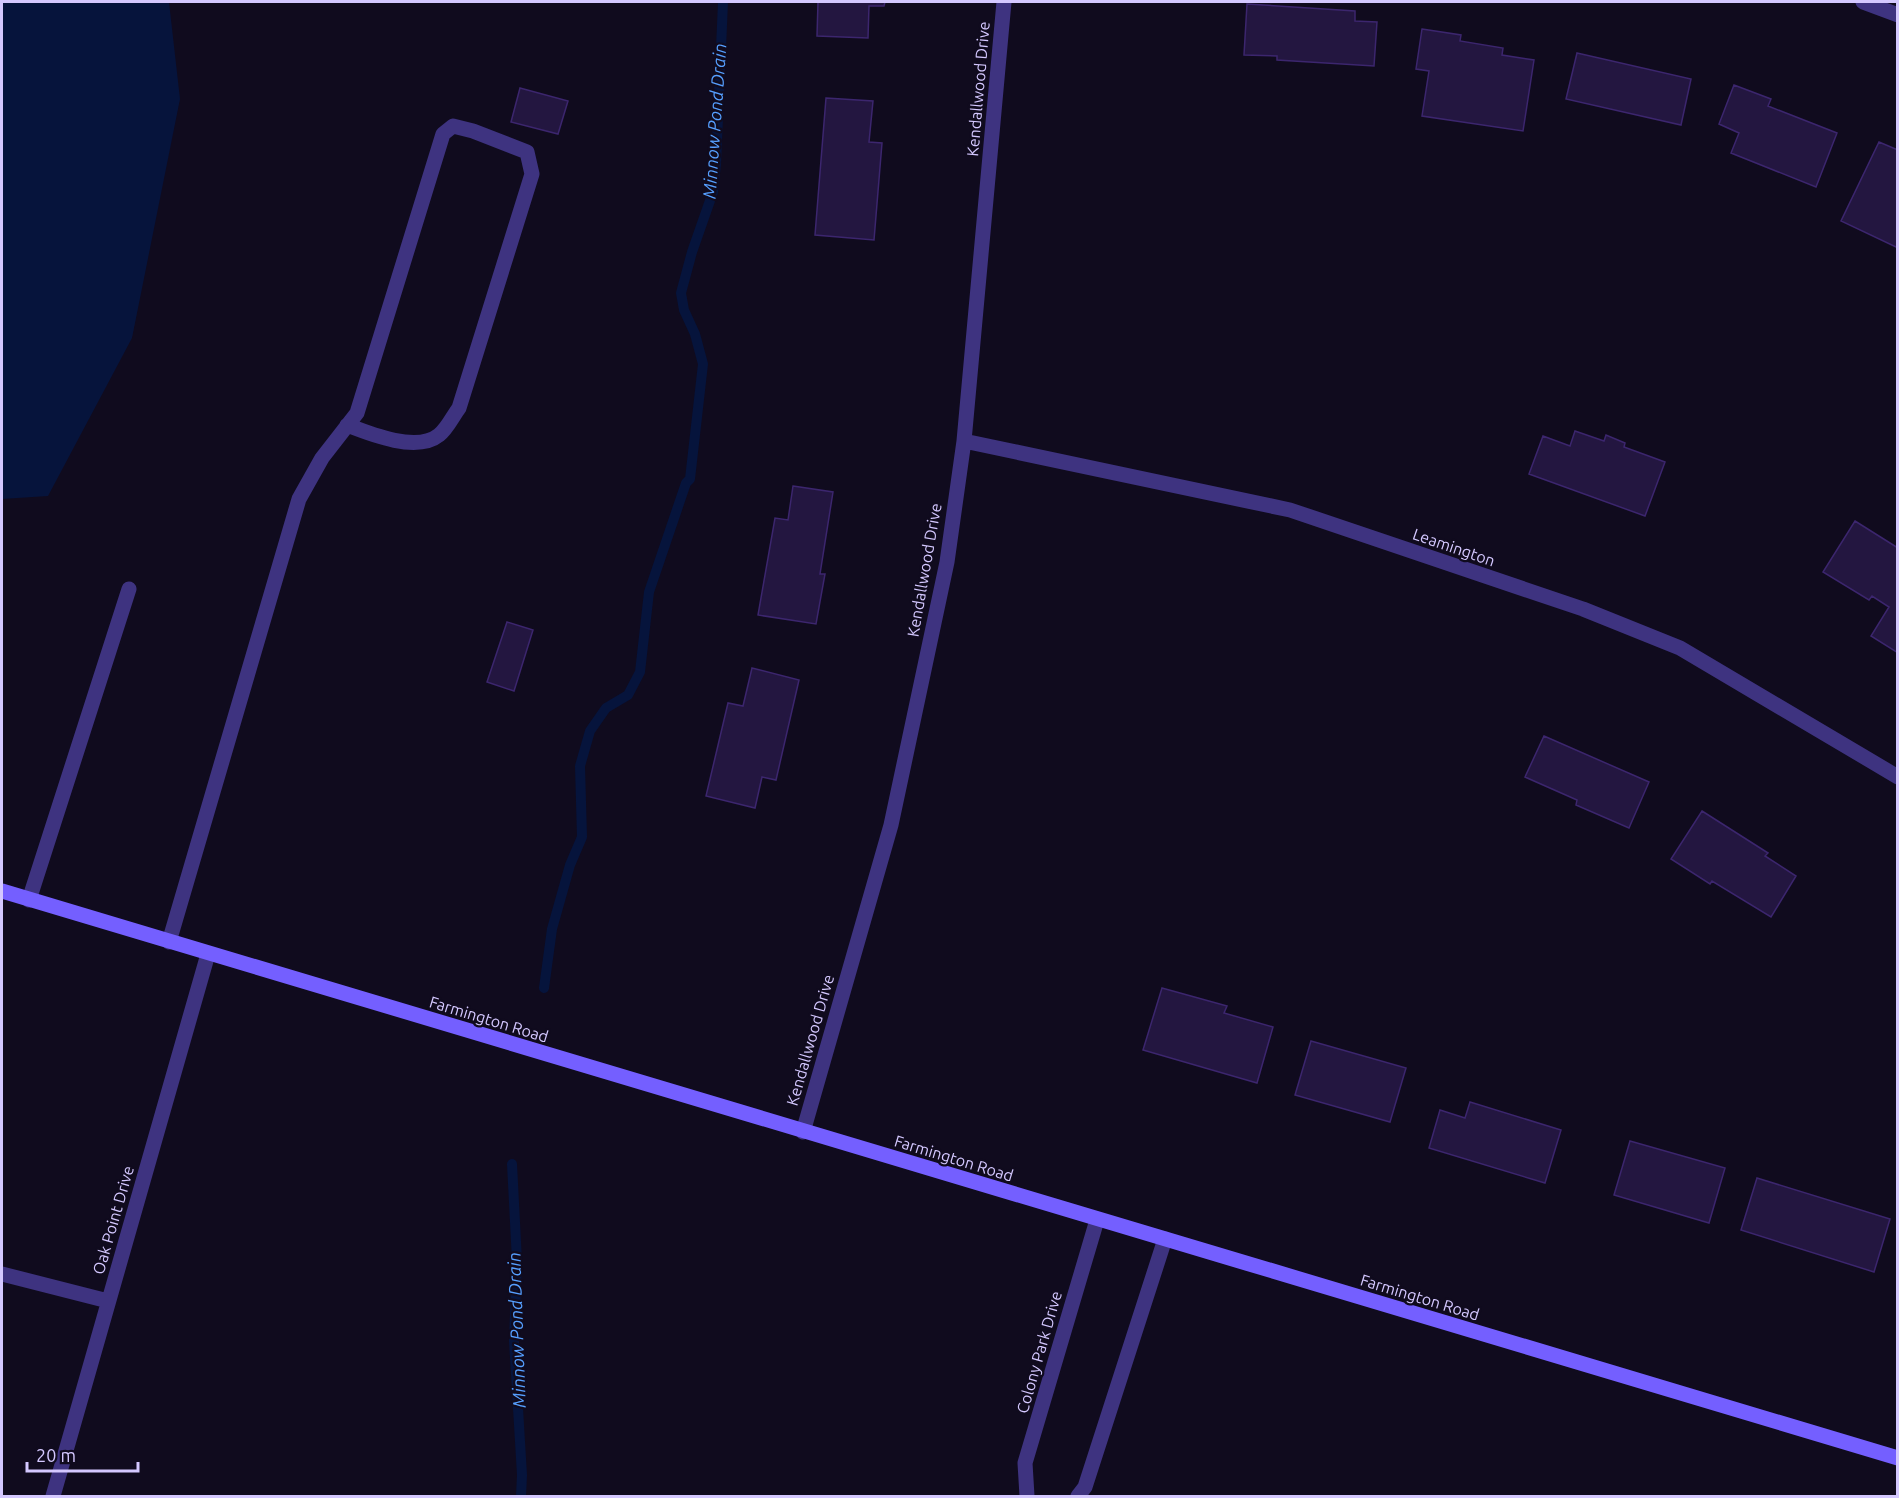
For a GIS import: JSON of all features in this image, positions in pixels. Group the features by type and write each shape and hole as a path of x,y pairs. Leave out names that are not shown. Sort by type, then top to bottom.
{"street":[{"name":"Kendallwood Drive","path":"803,1132 891,825 947,561 964,441 1004,2"},
{"path":"1863,2 1898,15"},
{"path":"169,942 299,499 322,458 347,425 357,412 443,134 453,126 473,131 527,152 532,174 459,408 439,436 418,444 374,435 347,425"},
{"name":"Leamington","path":"964,441 1290,510 1583,609 1680,648 1898,777"},
{"path":"29,900 129,589"},
{"name":"Farmington Road","path":"2,891 1898,1458"},
{"name":"Oak Point Drive","path":"53,1497 208,954"},
{"name":"Colony Park Drive","path":"1027,1497 1025,1463 1097,1220"},
{"path":"1078,1497 1085,1487 1165,1239"},
{"path":"2,1274 108,1301"}],"water":[{"path":"2,2 169,2 180,99 132,338 48,496 2,499"}],"building":[{"path":"818,2 885,2 884,6 869,6 868,38 817,36"},
{"path":"1247,4 1355,11 1355,21 1377,22 1374,66 1277,60 1277,56 1244,55"},
{"path":"1422,29 1461,35 1460,41 1503,48 1502,55 1534,60 1523,131 1422,116 1429,71 1416,69"},
{"path":"1577,53 1691,79 1681,125 1566,99"},
{"path":"1734,85 1771,99 1768,106 1837,133 1816,187 1731,153 1739,133 1719,124"},
{"path":"520,88 568,101 558,134 511,122"},
{"path":"826,98 873,101 869,142 882,143 874,240 815,235"},
{"path":"1879,142 1898,150 1898,243 1896,247 1841,221"},
{"path":"1575,431 1604,441 1606,435 1625,443 1624,447 1665,462 1645,516 1529,474 1543,436 1570,446"},
{"path":"793,486 833,492 820,574 825,574 816,624 758,615 775,518 788,520"},
{"path":"1855,521 1898,548 1898,653 1871,636 1889,607 1872,596 1869,600 1823,572"},
{"path":"507,622 533,630 514,691 487,682"},
{"path":"752,668 799,680 776,780 762,777 755,808 706,796 728,703 743,706"},
{"path":"1544,736 1649,782 1629,828 1576,805 1577,800 1525,777"},
{"path":"1702,811 1768,853 1765,856 1796,876 1771,917 1712,881 1710,884 1671,859"},
{"path":"1162,988 1227,1006 1224,1013 1273,1027 1257,1083 1143,1050"},
{"path":"1311,1041 1406,1068 1390,1122 1295,1095"},
{"path":"1470,1102 1561,1130 1545,1183 1429,1148 1440,1110 1465,1118"},
{"path":"1630,1141 1725,1168 1709,1223 1614,1195"},
{"path":"1757,1178 1890,1219 1874,1272 1741,1230"}],"waterway":[{"name":"Minnow Pond Drain","path":"544,988 552,929 570,865 582,837 580,766 590,731 606,708 628,695 640,672 649,592 686,483 690,479 703,364 695,334 684,310 681,293 692,252 713,192 723,2"},
{"name":"Minnow Pond Drain","path":"512,1164 517,1261 514,1341 522,1475 521,1496"}]}
